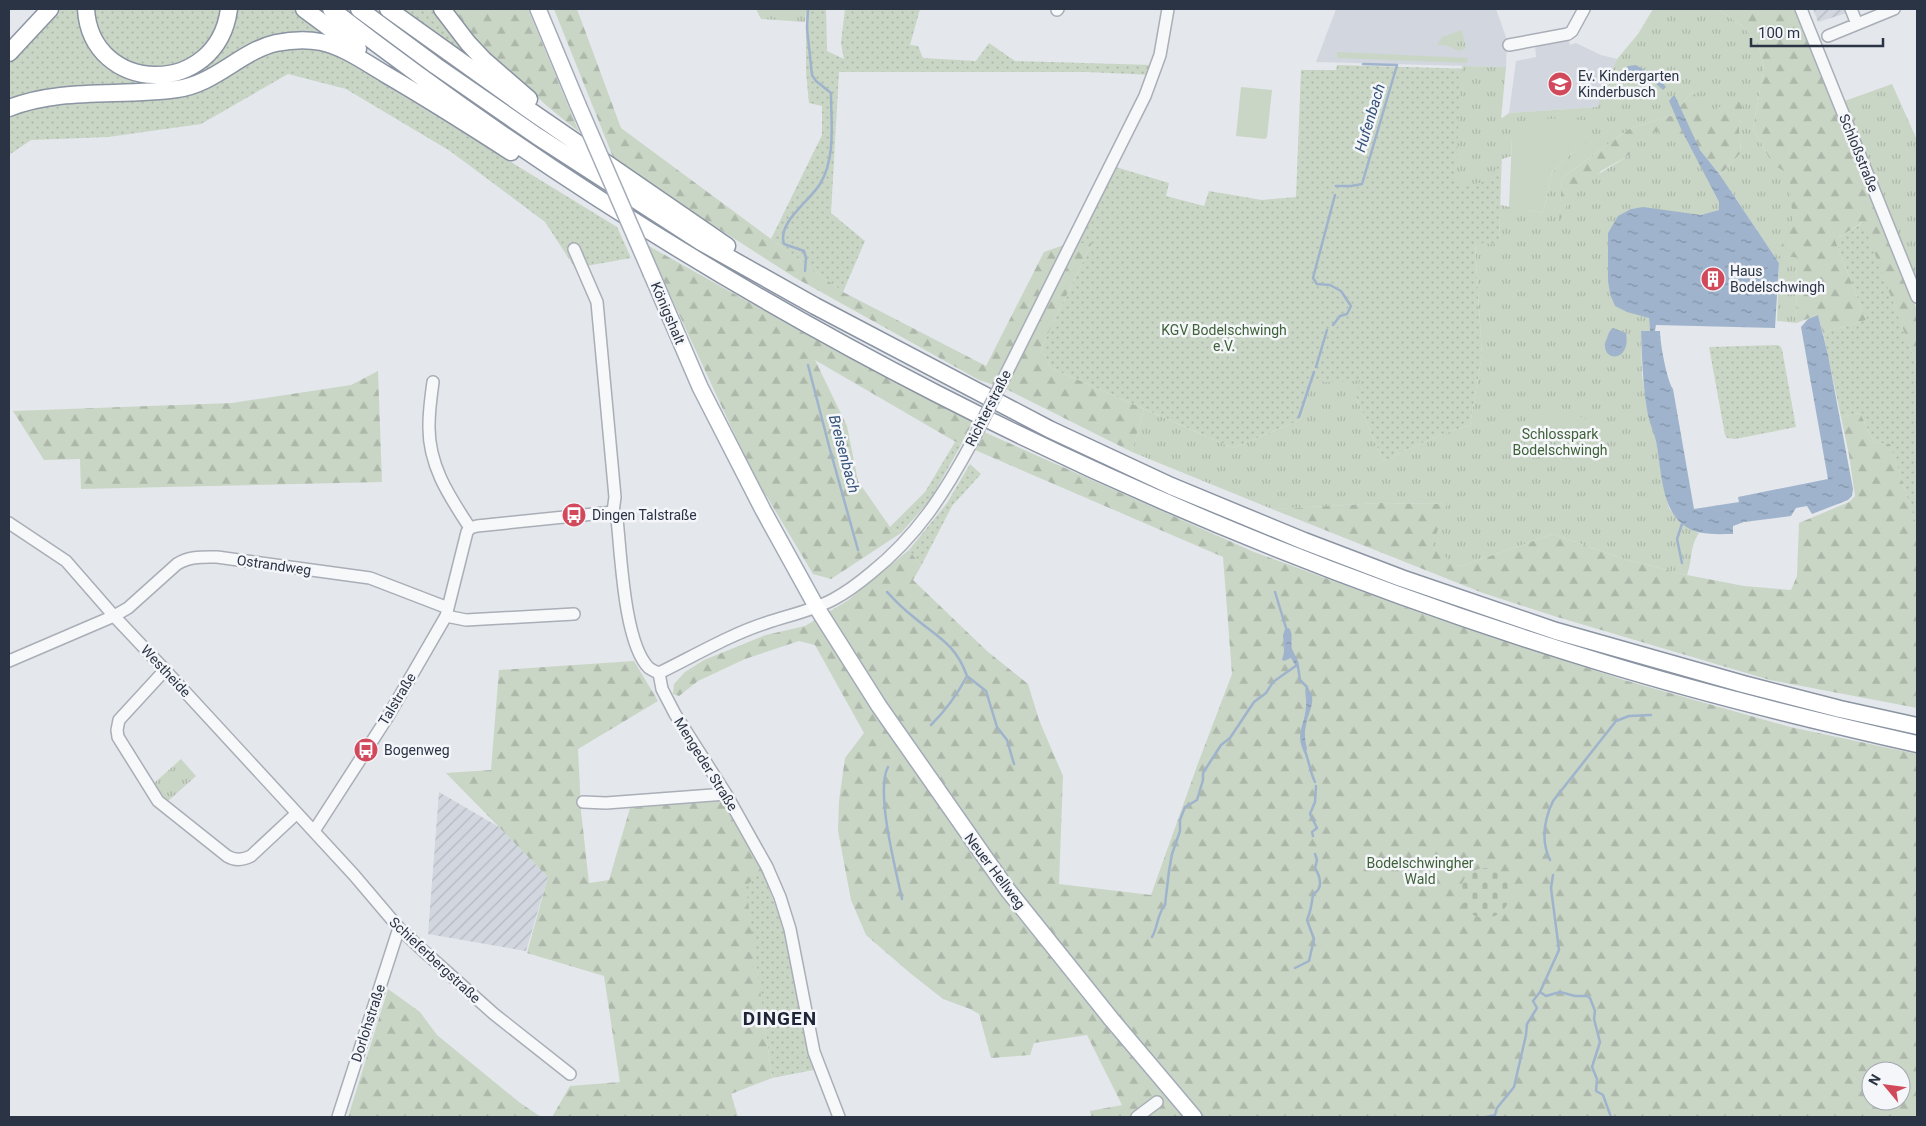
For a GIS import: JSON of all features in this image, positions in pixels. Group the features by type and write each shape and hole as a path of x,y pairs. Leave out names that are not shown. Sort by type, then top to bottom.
{"highway":[{"path":"9,53 50,9"},
{"path":"86,9 86,18 93,36 104,52 118,64 136,73 155,76 174,74 192,67 208,55 220,40 227,22 229,9"},
{"path":"304,9 423,96"},
{"path":"331,9 460,104 616,210"},
{"path":"359,9 470,90 569,158 701,242 815,306 1049,429 1171,486 1304,541 1402,578 1556,631 1743,684 1917,726"},
{"path":"388,9 570,139 728,246 797,288 815,306"},
{"path":"442,9 468,43 484,60 537,106 570,139"},
{"path":"9,108 44,98 68,95 153,92 185,88 207,80 253,53 274,44 296,40 321,42 335,46 423,96 525,161 616,210 806,323 913,381 1009,429 1161,500 1290,554 1457,616 1603,663 1738,701 1917,744"}],"main road":[{"name":"Königshalt","path":"538,9 700,387 763,510 817,608"},
{"name":"Neuer Hellweg","path":"817,608 907,748 1007,889 1112,1020 1194,1117"}],"street":[{"name":"Richterstraße","path":"660,673 765,623 817,608 852,588 888,559 907,541 926,518 949,485 972,442 1144,96 1160,55 1168,9"},
{"path":"1509,45 1568,34 1572,31 1584,9"},
{"name":"Schloßstraße","path":"1801,9 1917,297"},
{"path":"1851,9 1857,24"},
{"path":"1828,36 1894,9"},
{"path":"574,249 597,302 615,497 613,512 617,519 628,616 642,657 650,669 660,673"},
{"path":"433,382 429,427 431,450 436,469 447,492 470,528 532,519 613,512"},
{"name":"Westheide","path":"9,523 66,560 114,616 314,831"},
{"name":"Talstraße","path":"314,831 387,718 447,612 467,532 470,528"},
{"name":"Ostrandweg","path":"9,661 114,616 128,608 178,564 186,559 196,557 217,557 370,578 447,612"},
{"path":"447,612 466,620 574,614"},
{"path":"165,670 119,720 117,730 124,749 158,801 227,856 237,859 246,859 251,856 297,813"},
{"name":"Mengeder Straße","path":"660,673 662,689 675,714 726,794 767,867 780,897 792,938 814,1052 839,1117"},
{"path":"583,802 606,803 726,794"},
{"name":"Schieferbergstraße","path":"314,831 399,928 494,1014 570,1074"},
{"name":"Dorlohstraße","path":"338,1117 399,928"},
{"path":"1137,1117 1157,1102"}],"shaded area":[{"path":"1336,9 1496,9 1507,40 1506,67 1316,62"},
{"path":"1813,9 1845,9 1847,13 1818,22"},
{"name":"Ev. Kindergarten Kinderbusch","path":"1568,39 1570,45 1576,43 1601,55 1617,59 1598,107 1509,113 1516,61 1536,57 1535,43"},
{"path":"439,792 499,827 548,877 526,951 428,934"}],"green space":[{"path":"60,9 292,9 338,42 331,54 349,63 617,227 631,258 575,268 545,222 450,151 346,89 288,74 201,124 108,137 31,140 9,155 9,64"},
{"path":"403,9 437,9 509,88"},
{"path":"452,9 528,9 579,132 547,106 480,44"},
{"path":"554,9 577,9 621,128 843,292 986,366 1044,252 1070,243 1092,243 1041,348 1051,368 1144,409 1132,452 1006,389 979,380 794,277 615,162"},
{"path":"756,9 806,9 805,22 761,19"},
{"path":"806,9 826,9 827,51 844,59 841,43 845,9 920,9 910,45 918,46 923,58 976,61 989,43 1015,61 1152,65 1153,75 1087,72 839,72 831,213 865,241 843,292 771,239 822,135 822,106 809,103 806,72"},
{"name":"Schlosspark Bodelschwingh","path":"1653,9 1718,9 1741,25 1758,42 1764,68 1753,128 1772,164 1789,174 1793,226 1776,255 1797,258 1796,323 1777,321 1779,263 1720,175 1741,153 1739,123 1745,93 1705,115 1693,91 1673,115 1629,129 1562,178 1559,223 1574,189 1633,153 1635,131 1668,132 1687,139 1719,202 1719,210 1702,215 1640,208 1631,209 1608,258 1610,294 1649,318 1650,331 1641,332 1642,375 1669,508 1682,524 1699,533 1692,549 1687,575 1627,560 1553,534 1458,567 1432,546 1447,504 1381,503 1272,509 1132,452 1144,409 1233,448 1300,420 1312,382 1360,380 1356,397 1383,461 1440,435 1470,425 1482,355 1475,243 1499,244 1500,205 1543,213 1552,172 1575,150 1512,137 1511,156 1500,160 1488,179 1470,185 1455,186 1462,66 1506,67 1501,119 1509,113 1597,107 1617,59 1638,34"},
{"path":"1718,9 1795,9 1808,27 1877,198 1917,310 1917,366 1863,222 1835,240 1866,320 1823,333 1818,315 1796,323 1797,258 1775,255 1772,164 1753,128 1764,68 1758,42 1741,25"},
{"path":"1462,30 1466,48 1463,50 1459,51 1447,46 1437,45 1442,37"},
{"path":"1337,52 1468,58 1467,63 1337,58"},
{"name":"KGV Bodelschwingh e.V.","path":"1337,65 1475,69 1498,117 1503,118 1499,244 1475,244 1482,355 1470,425 1440,435 1383,461 1356,397 1347,382 1312,382 1300,420 1233,448 1051,368 1041,348 1092,243 1070,243 1109,165 1169,183 1166,196 1204,206 1209,191 1262,200 1296,197 1301,70 1336,70"},
{"path":"1892,84 1917,140 1917,291 1839,103"},
{"path":"1241,87 1272,90 1267,137 1265,139 1236,136"},
{"path":"1693,91 1746,92 1739,123 1741,153 1720,175 1700,150 1633,153 1601,171 1558,225 1562,178 1629,129 1673,115"},
{"path":"1528,118 1586,120 1585,150 1575,150 1552,172 1543,213 1509,207 1512,137 1519,126"},
{"path":"1864,222 1917,366 1917,527 1890,445 1874,442 1860,413 1841,417 1823,333 1866,320 1835,240"},
{"path":"647,245 836,351 973,421 961,445 815,360 847,426 858,481 890,527 901,533 831,579 813,574 751,470"},
{"path":"1777,345 1782,349 1796,427 1735,439 1727,438 1709,347"},
{"path":"378,371 382,482 81,489 80,459 44,460 13,411 232,403 351,385"},
{"path":"1860,413 1874,442 1890,444 1917,527 1917,708 1770,680 1554,616 1483,593 1272,509 1381,503 1447,504 1458,567 1553,534 1627,560 1687,575 1744,586 1791,590 1797,576 1799,523 1849,502 1855,496 1841,417"},
{"path":"1537,414 1585,417 1584,441 1535,438"},
{"name":"Bodelschwingher Wald","path":"984,432 1254,552 1429,616 1624,680 1790,727 1917,754 1917,1117 1091,1117 1090,1111 1122,1105 1087,1035 1034,1043 1030,1055 991,1058 979,1014 943,999 866,935 851,900 838,831 839,801 845,758 864,733 815,645 799,641 745,659 698,681 679,696 673,694 674,684 685,672 704,660 766,635 805,626 847,601 909,550 921,566 913,580 987,651 1028,684 1039,720 1063,776 1059,884 1151,895 1232,674 1223,557 975,450"},
{"path":"955,442 961,445 930,500 901,533 890,527 925,492"},
{"path":"970,464 981,474 952,506 921,566 909,550 947,503"},
{"path":"634,661 658,701 578,749 581,811 589,883 609,880 630,808 724,800 762,871 746,886 772,1078 731,1094 738,1117 552,1117 570,1086 620,1082 604,976 527,953 548,877 446,773 491,770 499,670"},
{"path":"181,759 196,776 166,803 152,785"},
{"path":"1485,868 1495,870 1503,875 1508,883 1510,893 1508,903 1503,911 1495,916 1485,918 1475,916 1467,911 1462,903 1460,893 1462,883 1467,875 1475,870"},
{"path":"762,871 781,920 790,919 824,1068 772,1078 745,885"},
{"path":"388,989 420,1012 437,1035 519,1102 541,1117 348,1117"}],"water":[{"path":"1636,65 1656,77 1666,87 1663,90 1646,75 1627,73 1628,66"},
{"path":"1675,96 1700,150 1720,175 1779,263 1775,328 1656,325 1655,331 1660,331 1664,362 1673,389 1694,509 1739,502 1738,497 1828,479 1801,327 1808,319 1818,315 1828,355 1853,489 1852,496 1848,500 1812,514 1807,506 1796,508 1791,516 1744,522 1733,526 1733,534 1706,534 1694,531 1675,517 1670,507 1663,486 1656,441 1648,415 1645,395 1641,331 1650,331 1649,318 1627,312 1615,306 1610,294 1608,281 1608,233 1618,216 1631,209 1643,207 1701,215 1719,210 1719,202 1682,131 1669,101"},
{"path":"1613,328 1626,333 1627,342 1625,349 1622,354 1617,356 1609,355 1605,345 1609,332"},
{"path":"1289,628 1292,649 1298,661 1299,669 1291,658 1282,660 1284,652 1283,635 1285,629"},
{"path":"1306,686 1312,695 1312,705 1305,728 1307,749 1305,754 1300,741 1300,735 1305,713"}],"waterway":[{"name":"Breisenbach","path":"805,271 806,258 804,251 784,244 783,236 790,220 815,191 825,174 831,152 832,128 831,93 816,81 812,75 807,28 808,9"},
{"name":"Hufenbach","path":"1336,186 1362,184 1397,65 1363,64"},
{"name":"Hufenbach","path":"1333,325 1340,316 1347,314 1351,306 1341,291 1330,285 1317,284 1313,278 1335,195"},
{"name":"Hufenbach","path":"1316,367 1327,330"},
{"name":"Breisenbach","path":"808,365 858,550"},
{"name":"Hufenbach","path":"1299,417 1314,372"},
{"path":"1682,524 1677,539 1682,563"},
{"name":"Breisenbach","path":"887,592 950,647 957,655 967,676 951,702 931,725"},
{"name":"Hufenbach","path":"1275,592 1287,631"},
{"path":"1152,937 1160,912 1165,905 1169,871 1172,854 1180,831 1180,820 1185,807 1197,800 1203,780 1203,773 1221,745 1230,738 1254,702 1266,693 1273,682 1297,665"},
{"name":"Hufenbach","path":"1298,667 1300,680 1307,687"},
{"path":"967,676 986,691 997,727 1007,740 1014,764"},
{"path":"1550,860 1545,845 1545,830 1547,816 1553,801 1616,721 1629,716 1651,715"},
{"name":"Hufenbach","path":"1305,751 1315,782"},
{"name":"Breisenbach","path":"888,767 885,778 885,812 902,899"},
{"name":"Hufenbach","path":"1313,836 1312,832 1317,828 1310,814 1315,802 1316,786"},
{"name":"Hufenbach","path":"1295,968 1309,961 1314,939 1307,920 1313,894 1320,886 1315,868 1317,860 1315,854"},
{"path":"1486,1117 1495,1115 1497,1108 1514,1087 1527,1024 1537,1008 1533,1001 1540,992 1559,950 1551,888 1553,875"},
{"path":"1540,992 1546,996 1560,992 1590,998 1595,1011 1594,1019 1600,1042 1592,1067 1597,1079 1596,1091 1603,1095 1611,1117"}],"place":[{"name":"Ev. Kindergarten Kinderbusch","path":"1560,84"},
{"name":"Haus Bodelschwingh","path":"1713,279"},
{"name":"Dingen Talstraße","path":"574,515"},
{"name":"Bogenweg","path":"366,750"}],"district":[{"name":"DINGEN","path":"780,1018"}]}
